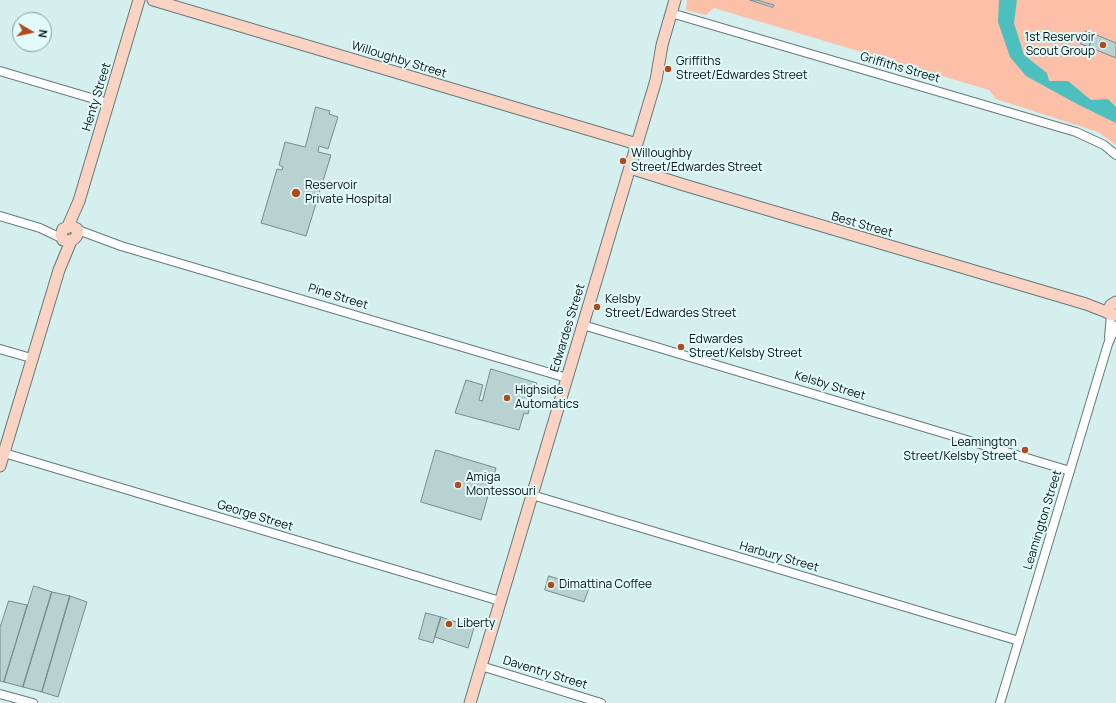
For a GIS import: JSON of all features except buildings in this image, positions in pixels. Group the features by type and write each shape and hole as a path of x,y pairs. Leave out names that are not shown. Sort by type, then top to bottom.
{"street":[{"name":"Henty Street","path":"0,466 139,0"},
{"name":"Willoughby Street","path":"153,0 637,144"},
{"name":"Edwardes Street","path":"470,703 657,75 671,39 675,14 675,0"},
{"name":"Edwardes Street","path":"675,14 682,0"},
{"name":"Griffiths Street","path":"675,14 1076,132 1104,145 1116,156"},
{"path":"0,71 108,103"},
{"name":"Best Street","path":"630,168 684,186 1086,304 1113,308"},
{"name":"Pine Street","path":"0,216 40,228 101,240 567,378"},
{"name":"Leamington Street","path":"1108,344 1113,308"},
{"name":"Kelsby Street","path":"583,325 1070,471"},
{"name":"Leamington Street","path":"1000,703 1108,344 1116,326"},
{"path":"0,349 31,358"},
{"name":"George Street","path":"4,454 500,601"},
{"name":"Harbury Street","path":"532,496 1019,641"},
{"name":"Daventry Street","path":"481,666 601,703"},
{"path":"0,694 33,703"}],"shaded area":[{"path":"687,0 1116,0 1116,145 1098,132 996,99 989,90 714,8 706,15 686,10"}],"water":[{"path":"999,0 1017,0 1014,23 1024,55 1047,73 1049,81 1068,81 1091,100 1108,99 1116,107 1116,123 1077,104 1026,76 1010,57 998,22"}],"place":[{"name":"1st Reservoir Scout Group","path":"1103,45"},
{"name":"Griffiths Street/Edwardes Street","path":"668,69"},
{"name":"Willoughby Street/Edwardes Street","path":"623,161"},
{"name":"Reservoir Private Hospital","path":"296,193"},
{"name":"Kelsby Street/Edwardes Street","path":"597,307"},
{"name":"Edwardes Street/Kelsby Street","path":"681,347"},
{"name":"Highside Automatics","path":"507,398"},
{"name":"Leamington Street/Kelsby Street","path":"1025,450"},
{"name":"Amiga Montessouri","path":"458,485"},
{"name":"Dimattina Coffee","path":"551,585"},
{"name":"Liberty","path":"449,624"}]}
